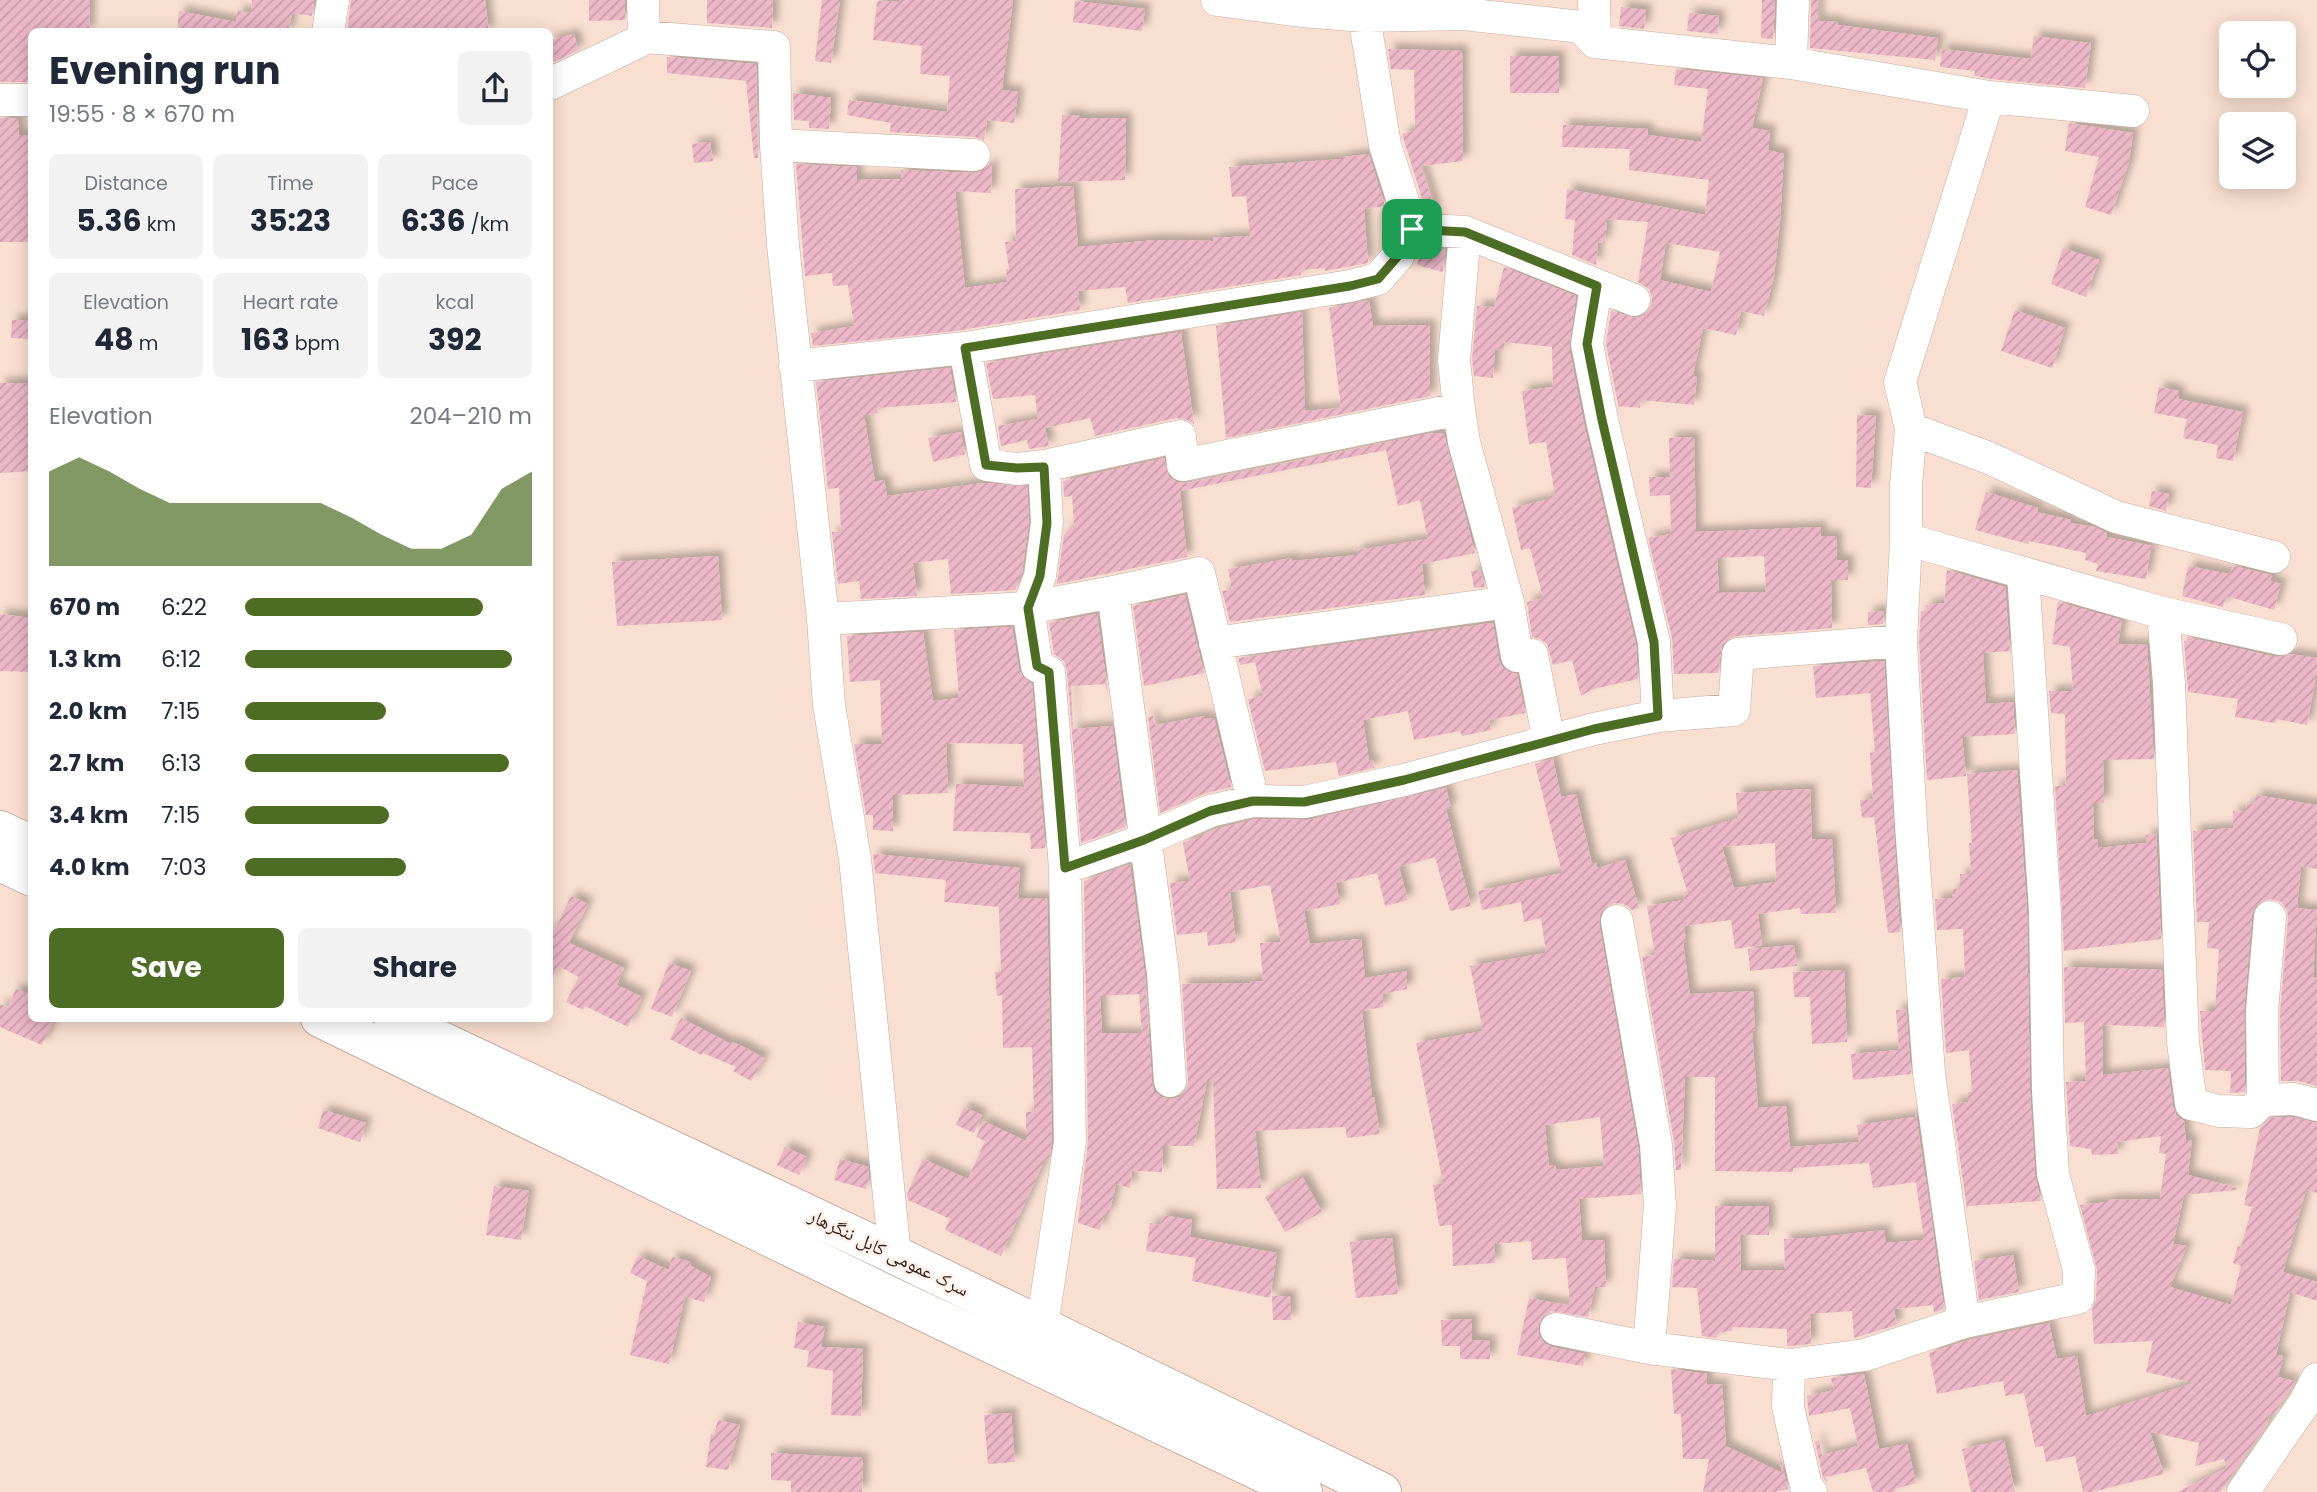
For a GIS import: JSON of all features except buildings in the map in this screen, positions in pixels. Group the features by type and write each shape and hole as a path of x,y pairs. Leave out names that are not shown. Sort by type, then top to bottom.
{"highway":[{"path":"0,830 28,843"},
{"path":"0,862 28,875"},
{"name":"سرک عمومی کابل ننگرهار","path":"328,1022 872,1287 1303,1492"},
{"name":"سرک عمومی کابل ننگرهار","path":"399,1022 895,1255 1382,1492"}],"street":[{"path":"329,28 333,0"},
{"path":"643,0 644,37"},
{"path":"1217,0 1300,6 1364,16 1463,7 1581,27 1595,42 1791,62 1989,97 2133,111"},
{"path":"1594,0 1595,42"},
{"path":"1791,62 1793,0"},
{"path":"1364,16 1385,145 1412,229"},
{"path":"553,83 644,37 774,47 776,145 795,366 830,705 855,859 895,1255"},
{"path":"1964,1322 1929,1073 1901,640 1906,485 1911,429 1900,382 1989,97"},
{"path":"0,100 28,100"},
{"path":"776,145 974,155"},
{"path":"795,366 965,348 1350,286 1378,279 1398,256 1408,229 1465,232 1633,300"},
{"path":"1465,232 1454,360 1464,442 1508,602 1517,656 1532,655 1549,741"},
{"path":"1597,286 1587,344 1654,642 1658,716"},
{"path":"965,348 986,465 1044,467 1180,436 1183,465 1459,409"},
{"path":"1911,429 1989,458 2116,517 2274,557"},
{"path":"1042,1326 1070,1142 1065,868 1049,672 1037,666 1028,608 1040,576 1047,523 1044,467"},
{"path":"1906,539 2163,613 2281,639"},
{"path":"823,620 1028,608 1199,573 1253,801"},
{"path":"1556,1329 1649,1348 1789,1365 1865,1354 1964,1322 2078,1298 2079,1270 2053,1174 2048,1091 2045,911 2023,573"},
{"path":"1113,592 1163,973 1170,1081"},
{"path":"1215,643 1508,602"},
{"path":"2163,613 2169,695 2183,1042 2190,1104 2219,1111 2251,1112 2263,1100 2294,1099 2317,1105"},
{"path":"1065,868 1144,840 1210,811 1253,801 1304,802 1404,780 1594,729 1658,716 1734,710 1738,654 1901,640"},
{"path":"2263,1100 2262,1011 2270,917"},
{"path":"1617,921 1656,1146 1660,1206 1649,1348"},
{"path":"1789,1365 1788,1407 1806,1486 1811,1492"},
{"path":"2243,1492 2305,1402 2317,1379"}],"route":[{"path":"1408,229 1412,229 1465,232 1597,286 1587,344 1654,642 1658,716 1594,729 1404,780 1304,802 1253,801 1210,811 1144,840 1065,868 1049,672 1037,666 1028,608 1040,576 1047,523 1044,467 986,465 965,348 1350,286 1378,279 1398,256 1408,229"}]}
